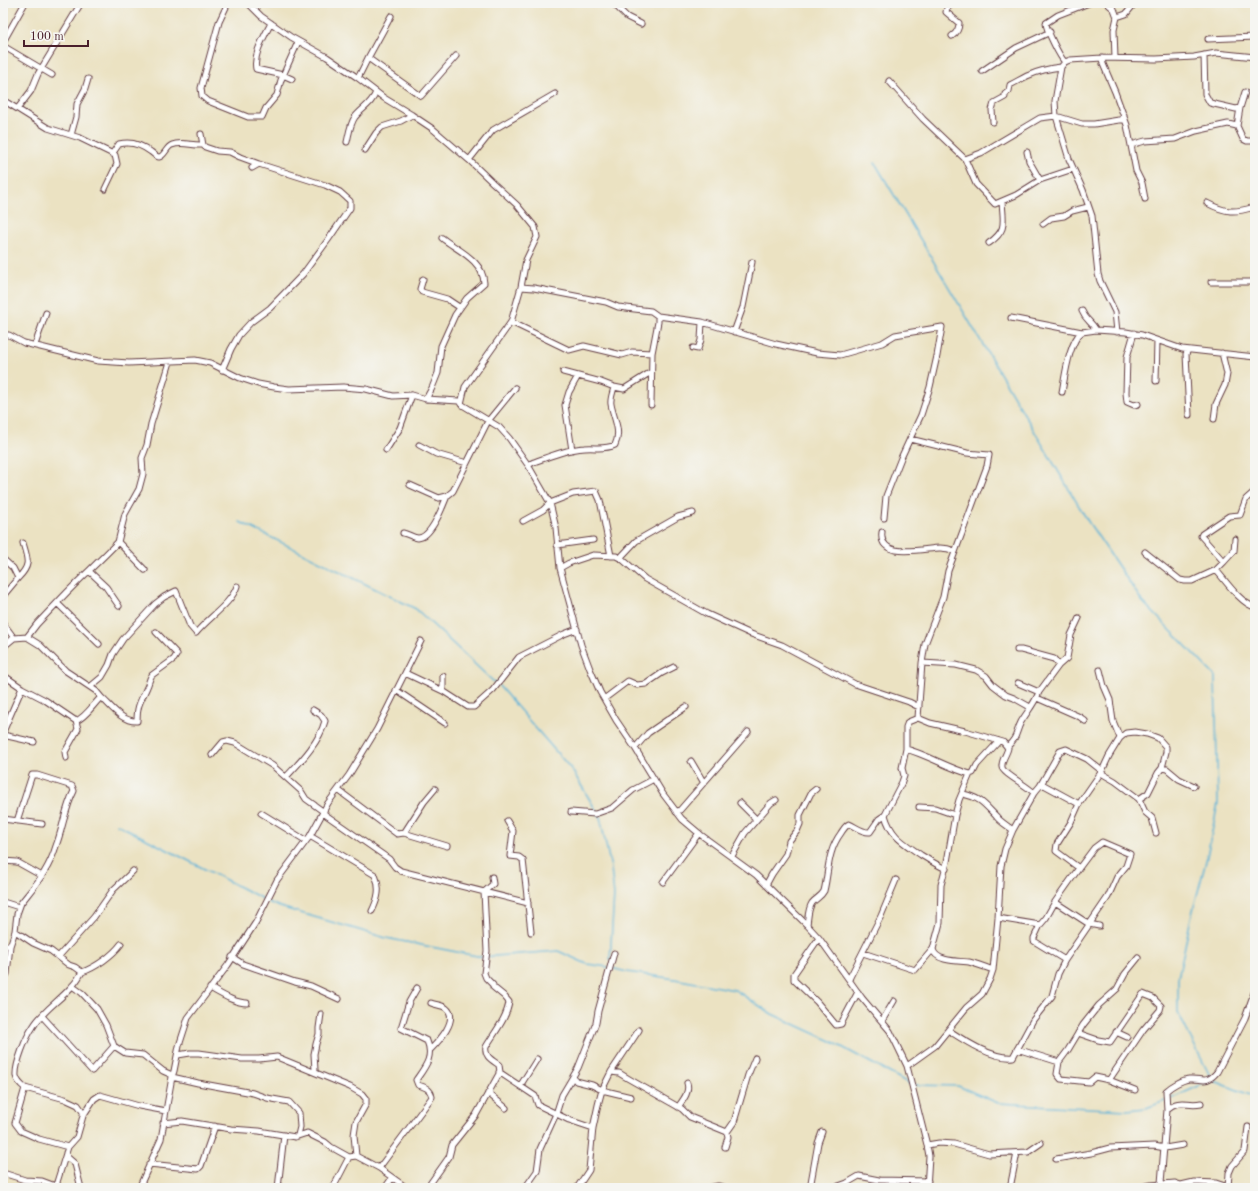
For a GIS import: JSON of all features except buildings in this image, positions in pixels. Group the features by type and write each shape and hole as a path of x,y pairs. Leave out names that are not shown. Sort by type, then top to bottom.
{"street":[{"path":"3,42 25,3"},
{"path":"18,108 31,90 38,74 43,69 81,3"},
{"path":"228,3 219,22 201,88 202,96 208,101 248,117 262,116 266,108 277,95 283,75 298,42"},
{"path":"248,3 271,23 298,42 327,56 376,92 433,130 469,160 517,205 535,226 537,237 526,260 512,322 465,387 461,404"},
{"path":"612,3 626,17 641,24"},
{"path":"952,36 959,27 959,23 946,12 947,8 953,3"},
{"path":"1088,3 1048,21 1046,23 1046,27 1050,32 1063,65 1055,101 1056,116 1073,169 1083,190 1092,216 1098,274 1114,312 1117,332"},
{"path":"1107,3 1114,9 1117,17 1115,24 1115,58"},
{"path":"1117,17 1126,14 1136,3"},
{"path":"358,78 391,16"},
{"path":"271,23 259,47 255,63 256,69 283,75 292,79"},
{"path":"982,71 1016,48 1050,32"},
{"path":"1208,39 1255,37"},
{"path":"3,46 52,75"},
{"path":"993,122 992,110 994,103 1005,97 1005,94 1010,91 1010,85 1027,76 1063,65 1070,60 1102,58 1156,59 1194,57 1216,53 1255,57"},
{"path":"1204,55 1205,94 1210,103 1236,109 1240,108"},
{"path":"368,58 422,96 456,56"},
{"path":"1102,58 1103,64 1124,115 1136,171 1142,183 1145,198"},
{"path":"71,135 76,117 77,104 85,89 88,79"},
{"path":"889,81 923,119 965,159 976,184 995,204 1016,195 1040,180 1073,169"},
{"path":"347,142 350,127 354,118 374,98 376,92"},
{"path":"1245,92 1240,108 1237,126 1246,141 1255,142"},
{"path":"469,160 494,130 555,94"},
{"path":"3,100 48,128 71,135 115,155 117,164 105,189"},
{"path":"365,150 376,133 382,127 402,121 412,115"},
{"path":"965,159 980,153 1040,118 1056,116 1082,124 1094,124 1122,120 1124,115"},
{"path":"1131,145 1145,141 1175,139 1196,131 1228,124 1237,126"},
{"path":"200,134 203,145"},
{"path":"112,154 119,144 127,142 142,146 156,156 160,157 171,145 181,143 203,145 212,150 230,152 259,164 325,185 340,192 350,201 350,208 303,274 270,308 251,322 239,335 222,370"},
{"path":"1027,152 1029,161 1040,180"},
{"path":"252,168 259,164"},
{"path":"989,243 1002,231 1002,201"},
{"path":"1207,203 1225,211 1236,212 1255,207"},
{"path":"1043,224 1051,218 1064,216 1072,211 1088,207"},
{"path":"426,399 438,373 441,346 459,307 484,283 484,277 481,270 469,257 442,238"},
{"path":"734,332 743,307 752,262"},
{"path":"424,278 420,289 422,292 447,299 459,307"},
{"path":"1211,282 1255,282"},
{"path":"521,287 534,288 599,301 618,307 651,311 658,316 702,322 776,344 817,353 840,355 882,343 895,335 942,326 930,387 921,415 886,496 884,518"},
{"path":"1082,311 1084,318 1093,324 1096,330"},
{"path":"35,345 46,313"},
{"path":"651,405 652,353 658,316"},
{"path":"1011,318 1082,332 1096,330 1134,333 1182,349 1255,357"},
{"path":"512,322 569,350 584,346 622,355 632,352 652,353"},
{"path":"692,348 698,348 701,340 702,322"},
{"path":"1062,392 1072,348 1076,338 1082,332"},
{"path":"1134,333 1127,357 1126,393 1127,402 1134,405 1138,404"},
{"path":"3,335 10,335 24,343 98,361 129,363 203,361 240,378 274,387 288,389 343,387 366,389 393,396 412,395 426,399 459,401 461,404 499,427 528,464 550,503 556,528 560,568 590,669 616,720 654,779 682,819 756,875 807,925 819,938 858,992 890,1031 908,1066 929,1156 927,1188"},
{"path":"1156,381 1157,341"},
{"path":"1188,350 1186,354 1189,415"},
{"path":"1214,419 1216,404 1225,385 1227,374 1222,353"},
{"path":"27,637 74,584 118,542 125,514 139,488 143,474 142,458 170,362"},
{"path":"563,372 624,389 651,372"},
{"path":"572,450 565,404 569,392 578,376"},
{"path":"528,464 572,450 584,448 607,448 616,445 617,421 610,402 614,387"},
{"path":"410,485 439,498 447,496 453,491 488,421 515,388"},
{"path":"386,450 400,428 412,395"},
{"path":"910,439 967,453 989,455 987,466 948,571 943,597 925,644 918,718"},
{"path":"419,445 436,454 467,463"},
{"path":"523,521 544,510 550,503 573,494 595,490 597,491 600,500 611,556"},
{"path":"1224,562 1200,536 1229,516 1240,515 1246,499 1255,491"},
{"path":"403,533 418,538 424,537 438,519 447,496"},
{"path":"620,558 636,540 678,517 693,513"},
{"path":"882,532 881,538 884,544 897,551 923,551 946,548 955,551"},
{"path":"1145,552 1180,580 1192,581 1216,570 1234,551 1235,539"},
{"path":"557,545 593,540"},
{"path":"118,542 145,570"},
{"path":"3,596 26,570 28,560 23,543"},
{"path":"560,568 569,563 593,555 616,556 645,579 707,614 751,634 782,645 854,684 909,702 918,707"},
{"path":"3,559 13,568 18,578"},
{"path":"1216,570 1239,595 1250,605 1255,607"},
{"path":"89,571 106,587 119,606"},
{"path":"90,687 102,677 109,666 113,654 123,639 155,604 164,597 176,591 190,626 196,633 228,601 238,586"},
{"path":"57,604 99,644"},
{"path":"1034,793 1029,788 1007,774 1003,770 1002,764 1007,747 1015,740 1020,724 1037,698 1039,692 1059,665 1067,658 1071,635 1079,618"},
{"path":"3,623 14,638"},
{"path":"405,673 443,691 468,707 474,707 493,690 519,657 577,629"},
{"path":"3,647 14,638 27,637 40,645 66,671 96,691 107,704 127,720 137,721 140,700 147,688 149,678 174,659 177,654 156,632"},
{"path":"140,1188 149,1164 159,1144 172,1076 188,1018 225,970 256,922 277,880 305,840 310,836 328,803 349,776 377,729 421,641"},
{"path":"1017,650 1054,659 1059,665"},
{"path":"922,663 956,665 976,670 986,676 993,685 1006,695 1030,707"},
{"path":"604,699 628,681 637,685 646,684 674,667"},
{"path":"1100,670 1104,686 1110,700 1112,721 1120,738"},
{"path":"3,675 22,688 45,700 76,721 78,730 65,752 66,758"},
{"path":"443,691 444,676"},
{"path":"1018,683 1039,692"},
{"path":"22,688 3,733 34,742"},
{"path":"396,690 445,723"},
{"path":"76,721 86,715 100,697"},
{"path":"1037,698 1080,717 1085,721"},
{"path":"635,748 648,733 686,707"},
{"path":"286,777 321,734 325,721 321,715 313,710"},
{"path":"807,925 809,908 824,891 831,849 836,839 849,824 863,831 870,832 879,818 886,815 904,776 902,768 906,749 906,727 908,722 918,718 930,723 1003,742 1007,747"},
{"path":"676,812 680,810 748,732"},
{"path":"1079,868 1056,852 1057,844 1071,822 1079,804 1102,772 1109,756 1120,738 1126,733 1135,732 1147,734 1158,738 1166,747 1162,768 1148,793 1139,799"},
{"path":"212,755 223,742 231,741 268,763 301,791 306,799 389,859 398,870 528,903"},
{"path":"863,953 915,970 933,949 940,923 941,885 946,869 955,815 970,774 973,773 977,765 999,741"},
{"path":"906,749 916,752 940,764 970,774"},
{"path":"908,1066 935,1046 966,1008 986,989 993,970 1001,866 1005,849 1013,830 1060,751 1066,749 1087,759 1139,799 1145,812 1152,818 1156,833"},
{"path":"691,761 704,783"},
{"path":"1162,768 1167,769 1179,779 1194,786"},
{"path":"3,980 7,974 10,946 15,931 19,907 42,876 56,847 63,820 74,791 72,786 37,775 32,775 17,821"},
{"path":"571,812 595,814 612,808 633,790 654,779"},
{"path":"1040,786 1044,785 1079,804"},
{"path":"404,833 424,802 435,789"},
{"path":"338,790 397,834 404,833 447,846"},
{"path":"766,885 786,854 789,841 797,831 800,824 800,815 811,793 816,790"},
{"path":"963,794 970,795 982,802 1000,820 1013,830"},
{"path":"732,856 745,833 771,803 776,800"},
{"path":"740,803 756,820"},
{"path":"919,807 935,808 955,815"},
{"path":"1255,808 1255,822"},
{"path":"261,813 305,840"},
{"path":"886,815 891,830 897,838 908,847 946,869"},
{"path":"3,819 42,824"},
{"path":"507,821 513,831 510,856 519,857 523,860 532,932"},
{"path":"663,882 699,833"},
{"path":"310,836 375,875 379,885 378,895 372,911"},
{"path":"948,1030 972,1045 986,1051 1013,1057 1033,1020 1052,996 1058,974 1065,960 1108,897 1117,877 1126,866 1130,854 1102,842 1094,848 1040,925 1034,941 1065,960"},
{"path":"3,861 17,862 42,876"},
{"path":"59,956 94,917 113,890 133,871"},
{"path":"484,892 493,884 492,877"},
{"path":"849,979 881,916 896,880"},
{"path":"427,1188 449,1157 452,1145 472,1120 488,1093 500,1068 499,1065 487,1056 485,1050 509,1002 504,996 493,988 493,984 486,978 484,972 487,951 484,892"},
{"path":"3,902 19,907"},
{"path":"1055,902 1089,924 1099,926"},
{"path":"998,918 1040,925"},
{"path":"15,931 33,943 59,956 69,965 82,972"},
{"path":"819,938 794,974 794,980 817,1002 836,1025 841,1024 858,992"},
{"path":"3,944 10,946"},
{"path":"83,1116 80,1108 66,1099 24,1088 19,1084 16,1077 18,1062 32,1027 72,986 82,972 92,969 121,944"},
{"path":"933,949 937,955 946,959 958,962 969,962 993,970"},
{"path":"525,1188 537,1171 540,1149 556,1114 562,1095 573,1077 596,1023 614,953"},
{"path":"232,957 243,964 311,986 339,999"},
{"path":"1135,1090 1109,1080 1095,1077 1089,1082 1061,1079 1057,1074 1059,1062 1083,1025 1099,1005 1117,989 1125,974 1138,958"},
{"path":"72,986 82,993 97,1009 114,1046 125,1053 143,1054 172,1076 289,1102 299,1113 300,1127 298,1135"},
{"path":"210,988 242,1003 247,1003"},
{"path":"417,988 409,1002 401,1028 427,1041 431,1049"},
{"path":"1162,1186 1167,1109 1166,1091 1170,1087 1188,1079 1206,1081 1217,1072 1245,1018 1255,990"},
{"path":"1078,1033 1088,1038 1110,1042 1143,994 1153,998 1161,1006 1160,1010 1143,1030 1109,1080"},
{"path":"882,1020 894,1001"},
{"path":"379,1168 432,1097 431,1092 426,1087 418,1085 416,1080 427,1064 431,1049 450,1026 450,1020 449,1012 446,1008 431,1002"},
{"path":"314,1072 314,1054 319,1034 321,1014"},
{"path":"42,1016 92,1071 114,1046"},
{"path":"577,1188 589,1170 593,1128 602,1090 611,1072 639,1030"},
{"path":"1116,1032 1127,1037"},
{"path":"1017,1049 1059,1062"},
{"path":"178,1056 190,1053 259,1059 277,1057 350,1087 362,1094 366,1099 366,1104 356,1122 354,1135 356,1156"},
{"path":"725,1147 728,1137 727,1132 734,1122 748,1075 755,1058"},
{"path":"520,1086 537,1059"},
{"path":"499,1072 534,1096 538,1105 570,1120 593,1128"},
{"path":"611,1072 619,1073 678,1107 690,1117 727,1132"},
{"path":"573,1077 576,1081 592,1085 602,1090 631,1097"},
{"path":"678,1107 688,1089 687,1083"},
{"path":"24,1088 15,1123 20,1131 40,1140 68,1147"},
{"path":"488,1093 506,1108"},
{"path":"59,1187 57,1182 68,1147 78,1137 83,1116 94,1099 100,1095 139,1106 166,1111"},
{"path":"1167,1109 1177,1102 1196,1104 1201,1103"},
{"path":"163,1123 182,1122 259,1131 295,1137 307,1133 349,1157 356,1156 379,1168 407,1188"},
{"path":"149,1164 198,1169 202,1166 215,1126"},
{"path":"1138,1188 1162,1186 1175,1183 1181,1185 1194,1182 1216,1183 1228,1187 1229,1172 1232,1166 1245,1151 1247,1146 1248,1127"},
{"path":"810,1188 818,1143 822,1132"},
{"path":"278,1188 284,1135"},
{"path":"926,1145 947,1143 960,1145 989,1154 1028,1152 1040,1143"},
{"path":"1056,1159 1110,1148 1154,1146 1165,1148 1183,1145"},
{"path":"1010,1188 1017,1153"},
{"path":"66,1154 67,1157 75,1164 81,1188"},
{"path":"333,1188 349,1157"},
{"path":"3,1173 25,1180 42,1181 59,1187"},
{"path":"833,1188 847,1183 859,1176 880,1180 928,1181"},
{"path":"385,1188 392,1178"},
{"path":"707,1188 718,1186 727,1188"}],"waterway":[{"path":"875,163 1089,523 1142,601 1215,676 1218,803 1206,861 1191,918 1178,978 1178,1013 1210,1076"},
{"path":"240,522 416,609 496,684"},
{"path":"499,686 572,770 600,817 611,868 614,895 610,960"},
{"path":"117,824 265,900"},
{"path":"268,902 280,907 386,938 482,957 558,951 587,964 608,967"},
{"path":"611,968 735,990 772,1014 829,1040 910,1084"},
{"path":"1168,1100 1212,1080 1255,1097"},
{"path":"913,1085 958,1086 998,1103 1127,1110 1146,1108 1165,1101"}]}
